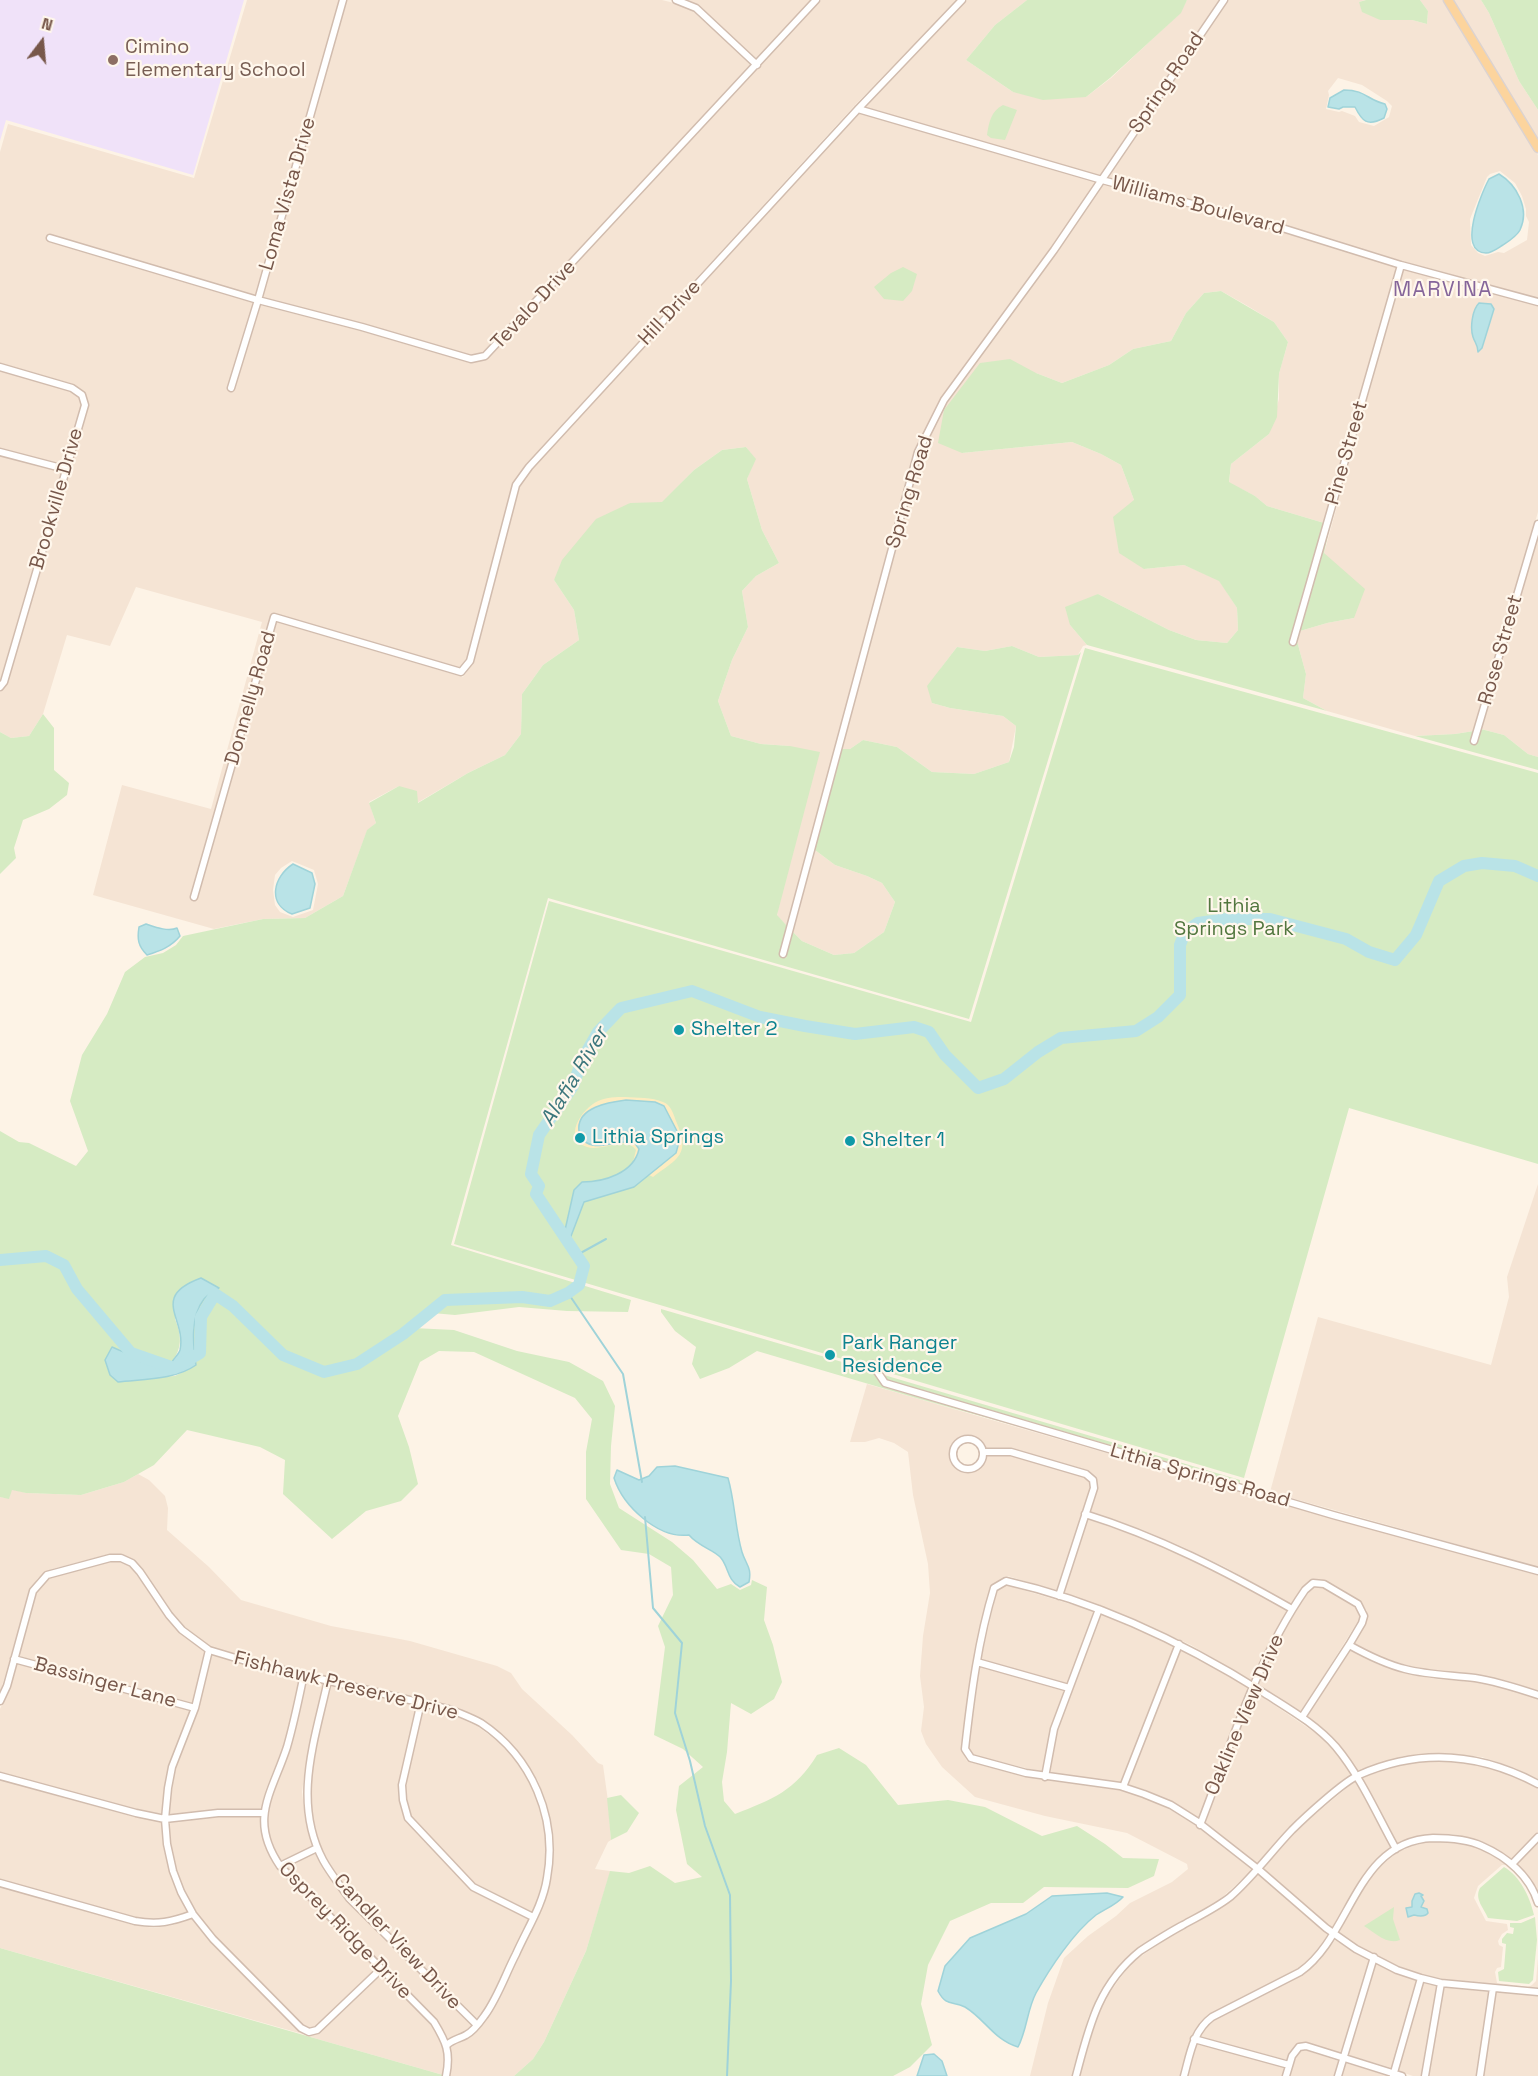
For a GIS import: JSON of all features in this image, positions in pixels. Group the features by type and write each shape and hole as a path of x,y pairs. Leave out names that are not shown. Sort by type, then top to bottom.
{"main road":[{"path":"1448,0 1538,148"}],"street":[{"name":"Loma Vista Drive","path":"231,387 343,0"},
{"path":"676,0 696,9 757,65"},
{"name":"Tevalo Drive","path":"50,238 258,300 471,359 485,356 816,0"},
{"name":"Hill Drive","path":"461,672 470,661 516,485 858,109 962,0"},
{"name":"Spring Road","path":"783,954 918,452 944,400 1012,309 1224,0"},
{"name":"Williams Boulevard","path":"858,109 1102,180 1268,224 1401,265 1538,302"},
{"name":"Pine Street","path":"1293,642 1401,265"},
{"name":"Brookville Drive","path":"0,367 72,387 82,395 85,405 4,682 0,687"},
{"path":"0,452 65,469"},
{"name":"Rose Street","path":"1474,741 1538,524"},
{"name":"Donnelly Road","path":"194,897 274,618 461,672"},
{"name":"Lithia Springs Road","path":"872,1364 885,1383 1324,1512 1538,1571"},
{"path":"966,1439 977,1441 983,1452 981,1462 970,1469 960,1466 953,1456 956,1444 966,1439"},
{"path":"983,1452 1011,1452 1086,1474 1094,1480 1094,1488 1059,1596"},
{"path":"1085,1514 1182,1550 1292,1609"},
{"name":"Fishhawk Preserve Drive","path":"0,1701 7,1686 33,1591 41,1580 53,1573 110,1558 121,1558 132,1563 182,1630 209,1650 452,1710 479,1722 499,1737 516,1755 535,1783 544,1806 548,1829 548,1877 541,1901 486,2013 468,2034 451,2040 447,2045"},
{"path":"1396,1849 1356,1776 1343,1756 1323,1733 1253,1686 1210,1659 1099,1609 1006,1581 994,1588 977,1662 964,1749 971,1758 1045,1777 1124,1787 1171,1805 1258,1869 1335,1935 1356,1949 1397,1970 1441,1983 1538,1992"},
{"name":"Oakline View Drive","path":"1200,1825 1253,1686 1273,1644 1292,1609 1308,1586 1316,1582 1331,1587 1358,1604 1364,1613 1364,1619 1302,1718"},
{"path":"1045,1777 1054,1729 1099,1609"},
{"path":"1124,1787 1179,1644"},
{"path":"1349,1645 1404,1669 1437,1676 1475,1678 1507,1684 1538,1695"},
{"path":"209,1650 195,1708 172,1767 165,1819 167,1845 181,1892 193,1914 213,1939 301,2028 309,2032 317,2030 381,1969"},
{"name":"Bassinger Lane","path":"14,1659 195,1708"},
{"path":"977,1662 1068,1688"},
{"name":"Osprey Ridge Drive","path":"304,1674 289,1740 269,1790 264,1813 264,1826 272,1853 280,1866 434,2022 447,2045"},
{"name":"Candler View Drive","path":"328,1680 308,1770 306,1792 308,1816 317,1848 349,1898 477,2025"},
{"path":"422,1702 402,1785 408,1818 473,1887 533,1917"},
{"path":"1076,2076 1091,2019 1100,2000 1129,1960 1231,1896 1293,1829 1356,1776 1403,1760 1443,1757 1481,1761 1514,1771 1538,1784"},
{"path":"0,1776 165,1819 218,1813 264,1813"},
{"path":"1512,1864 1538,1837"},
{"path":"1184,2076 1194,2039 1200,2028 1212,2017 1307,1968 1318,1958 1335,1935 1362,1883 1379,1863 1396,1849 1422,1839 1452,1838 1480,1845 1512,1864 1522,1875 1538,1903"},
{"path":"280,1866 317,1848"},
{"path":"0,1883 153,1924 174,1921 193,1914"},
{"path":"1338,2076 1374,1957"},
{"path":"1393,2074 1421,1978"},
{"path":"1425,2076 1441,1983"},
{"path":"1479,2076 1493,1988"},
{"path":"1194,2039 1289,2065"},
{"path":"446,2076 449,2061 447,2045"},
{"path":"1286,2076 1292,2056 1299,2047 1306,2046 1402,2076"}],"shaded area":[{"name":"Cimino Elementary School","path":"0,0 244,0 193,175 6,120 0,141"},
{"path":"247,0 340,0 256,296 48,234 46,241 254,303 227,390 233,392 260,305 361,331 470,363 487,359 821,0 957,0 856,104 526,464 513,484 467,659 460,668 276,614 271,617 190,899 196,901 276,622 463,677 474,662 519,487 532,469 859,113 1096,183 1009,307 941,398 916,450 787,926 777,916 790,746 761,744 731,736 718,701 732,660 748,627 742,591 756,576 779,563 762,530 747,479 755,459 746,447 722,450 694,470 662,503 630,503 554,580 574,610 579,640 543,665 522,694 521,734 505,755 468,773 417,803 399,786 369,802 376,823 367,831 343,896 305,918 263,919 214,929 93,895 122,785 211,809 262,622 136,587 110,646 67,635 43,714 29,736 11,738 0,732 0,692 7,683 88,404 84,392 73,384 0,363 0,152 8,124 194,178","holes":["292,861 314,870 318,884 313,910 293,917 280,912 275,905 273,890 275,875"]},
{"path":"347,0 662,0 682,5 694,12 752,65 494,343 484,353 471,355 262,297"},
{"path":"687,0 811,0 757,59 698,6"},
{"path":"967,0 1027,0 995,25 966,60 1013,92 1086,97 1111,78 1180,13 1187,0 1219,0 1101,176 864,107"},
{"path":"1228,0 1365,0 1359,2 1380,20 1412,20 1427,24 1428,11 1420,0 1444,0 1538,155 1538,298 1402,261 1280,224 1108,178","holes":["1338,78 1362,85 1387,101 1392,106 1389,117 1374,126 1359,122 1355,116 1342,111 1326,109 1328,91","1500,171 1515,183 1522,196 1529,222 1527,240 1504,253 1498,252 1485,256 1478,253 1471,245 1470,219 1487,177"]},
{"path":"1452,0 1481,0 1489,13 1519,81 1538,110 1538,141"},
{"path":"1103,185 1278,231 1397,267 1324,523 1267,506 1255,496 1229,483 1231,464 1269,434 1279,399 1279,374 1288,342 1274,322 1246,305 1221,291 1204,293 1186,313 1171,341 1133,349 1109,365 1062,383 1036,373 962,453 1072,442 1121,465 1134,500 1144,569 1184,565 1219,580 1237,608 1238,630 1227,643 1196,640 1169,630 1098,594 1070,625 1087,645 1083,646 1078,655 1039,657 1012,646 985,651 957,647 941,668 932,703 1003,716 1016,726 1009,762 974,774 932,772 897,747 863,740 850,749 842,749 922,453 947,402"},
{"path":"1403,269 1538,306 1538,512 1474,731 1415,736 1327,711 1303,698 1306,674 1297,641 1300,631 1354,618 1324,553","holes":["1491,304 1494,310 1482,348 1478,351 1478,344 1472,335 1474,329"]},
{"path":"0,371 71,391 79,397 82,405 63,465 0,448"},
{"path":"0,455 61,472 0,681"},
{"path":"1538,536 1538,757 1528,754 1504,735 1481,729"},
{"path":"815,850 835,865 882,883 895,902 884,932 854,953 834,955 802,941 793,932"},
{"path":"1538,1184 1538,1567 1270,1492 1318,1317 1491,1365 1509,1297 1507,1277"},
{"path":"867,1384 1538,1575 1538,1691 1476,1674 1420,1669 1380,1657 1354,1644 1365,1625 1367,1611 1360,1601 1333,1584 1319,1579 1309,1582 1291,1604 1225,1567 1183,1547 1141,1529 1090,1512 1097,1487 1096,1477 1087,1470 1012,1449 986,1448 981,1440 971,1435 956,1439 951,1447 950,1459 956,1468 963,1472 970,1473 978,1469 987,1456 1011,1456 1084,1477 1090,1482 1091,1488 1057,1591 1008,1576 991,1587 967,1701 961,1749 967,1761 1025,1777 1119,1790 1143,1797 1169,1809 1196,1826 1252,1870 1216,1903 1165,1931 1127,1957 1097,1998 1088,2018 1073,2076 1030,2076 1048,2003 1064,1958 1130,1903 1172,1882 1188,1869 1187,1864 1127,1833 1045,1816 975,1797 942,1767 926,1744 921,1731 924,1707 920,1676 923,1636 930,1593 928,1564 913,1495 908,1452 894,1443 879,1438 865,1442 850,1442"},
{"path":"138,1474 149,1480 165,1496 168,1508 167,1530 209,1567 241,1600 331,1626 410,1641 497,1666 511,1673 522,1689 572,1735 598,1763 603,1765 611,1840 595,1869 610,1871 610,1873 586,1951 544,2042 533,2059 514,2076 450,2076 452,2062 450,2046 470,2037 489,2015 544,1903 551,1878 552,1828 538,1781 518,1752 501,1734 481,1719 426,1699 250,1659 211,1647 185,1627 134,1560 122,1555 110,1554 52,1569 38,1578 30,1590 0,1693 0,1497 9,1498 11,1489 27,1493 81,1495 124,1482"},
{"path":"1087,1519 1180,1554 1222,1574 1288,1611 1270,1642 1252,1681 1191,1645 1110,1609 1063,1593"},
{"path":"110,1562 120,1562 130,1566 180,1633 205,1652 193,1703 19,1656 36,1593 43,1582 53,1576"},
{"path":"1006,1585 1094,1611 1067,1684 981,1659 997,1590"},
{"path":"1319,1586 1356,1607 1360,1618 1301,1712 1258,1685 1295,1611 1312,1588"},
{"path":"1101,1613 1175,1646 1122,1783 1049,1773 1058,1729"},
{"path":"1181,1648 1249,1688 1199,1819 1172,1802 1146,1790 1128,1785"},
{"path":"1350,1650 1377,1664 1404,1673 1506,1688 1538,1699 1538,1780 1515,1768 1482,1757 1443,1753 1403,1756 1358,1771 1338,1744 1307,1716"},
{"path":"212,1655 248,1666 300,1677 290,1722 261,1809 218,1809 169,1815 175,1767 197,1712"},
{"path":"17,1663 191,1711 169,1765 162,1814 137,1810 0,1772 0,1709 10,1688"},
{"path":"980,1667 1064,1691 1051,1728 1042,1772 973,1755 968,1748"},
{"path":"306,1678 324,1683 302,1792 305,1817 313,1846 281,1861 271,1841 267,1813 272,1792 289,1749"},
{"path":"330,1684 417,1705 399,1784 400,1801 405,1819 470,1889 529,1919 484,2011 477,2020 352,1895 334,1872 320,1846 309,1792 311,1770"},
{"path":"1255,1692 1320,1736 1352,1775 1291,1826 1257,1864 1204,1823"},
{"path":"424,1706 451,1714 477,1726 513,1757 532,1785 541,1807 546,1852 544,1877 532,1912 475,1883 411,1816 406,1799 406,1785"},
{"path":"1443,1761 1480,1765 1512,1774 1538,1788 1538,1832 1512,1859 1481,1841 1453,1834 1423,1835 1398,1844 1362,1778 1404,1763"},
{"path":"0,1780 135,1817 162,1822 163,1846 170,1872 187,1912 154,1920 135,1917 0,1879"},
{"path":"1355,1781 1392,1848 1377,1860 1359,1881 1333,1929 1263,1869 1295,1831"},
{"path":"218,1817 260,1817 260,1827 269,1855 278,1870 376,1969 316,2026 309,2028 303,2025 216,1937 196,1912 184,1890 176,1870 170,1844 169,1822"},
{"path":"1451,1841 1478,1848 1501,1860 1512,1869 1507,1865 1502,1865 1478,1886 1474,1898 1486,1921 1507,1924 1508,1930 1498,1941 1503,1947 1501,1967 1495,1972 1497,1983 1528,1987 1532,1985 1536,1981 1538,1958 1538,1988 1442,1979 1422,1975 1357,1946 1339,1933 1364,1885 1398,1852 1423,1842"},
{"path":"1538,1842 1538,1893 1517,1864"},
{"path":"316,1853 347,1901 472,2026 448,2039 436,2019 286,1867"},
{"path":"1258,1874 1330,1936 1310,1960 1298,1969 1205,2018 1192,2035 1180,2076 1080,2076 1094,2020 1103,2002 1131,1963 1168,1938 1219,1909 1233,1899"},
{"path":"0,1887 134,1925 154,1928 174,1925 191,1918 211,1942 299,2031 306,2035 0,1948"},
{"path":"1335,1940 1370,1959 1341,2054 1307,2043 1299,2043 1289,2054 1287,2060 1199,2037 1214,2020 1308,1971 1320,1960"},
{"path":"1376,1962 1417,1981 1392,2068 1348,2055"},
{"path":"381,1974 431,2025 439,2038 445,2061 443,2075 307,2036 319,2033"},
{"path":"1423,1983 1437,1986 1421,2076 1413,2076 1398,2071"},
{"path":"1444,1987 1490,1992 1476,2076 1428,2076"},
{"path":"1496,1992 1538,1996 1538,2076 1483,2076"},
{"path":"1196,2044 1285,2067 1282,2076 1187,2076"},
{"path":"1301,2050 1339,2061 1334,2076 1289,2076 1295,2058"},
{"path":"1345,2063 1389,2076 1341,2076"}],"green space":[{"path":"1027,0 1187,0 1181,13 1086,97 1043,100 1013,92 966,60 995,25"},
{"path":"1420,0 1428,11 1427,24 1412,20 1380,20 1362,12 1359,2"},
{"path":"1481,0 1538,0 1538,110 1519,81"},
{"path":"1003,105 1017,110 1005,140 991,138 987,135 990,121 996,110"},
{"path":"903,267 917,274 912,291 903,301 884,299 874,287 891,273"},
{"path":"1221,291 1274,322 1288,342 1279,374 1277,417 1269,434 1231,464 1229,482 1255,496 1267,506 1324,523 1289,644 1295,646 1297,641 1306,674 1303,698 1327,711 1087,645 1070,625 1065,607 1098,594 1169,630 1196,640 1227,643 1238,630 1237,608 1219,581 1184,565 1144,569 1119,553 1113,517 1134,500 1121,465 1072,442 962,453 938,443 944,410 980,363 1010,359 1036,373 1062,383 1109,365 1133,349 1171,341 1186,313 1204,293"},
{"path":"746,447 756,459 747,479 762,530 779,563 756,576 742,591 748,627 732,660 718,701 731,736 761,744 790,746 820,752 777,915 787,926 780,957 786,958 793,932 802,941 834,955 854,953 884,932 895,902 882,883 835,865 815,850 842,749 850,749 863,740 897,747 932,772 974,774 1009,762 1014,747 1016,726 1003,716 932,703 927,686 957,647 985,651 1012,646 1039,657 1078,655 1081,652 969,1019 548,898 451,1245 631,1300 628,1312 519,1307 455,1315 421,1312 413,1328 454,1330 517,1351 569,1362 603,1381 615,1406 610,1484 619,1508 672,1542 693,1560 717,1589 731,1584 740,1590 751,1585 752,1580 767,1587 764,1620 782,1682 774,1699 751,1714 731,1703 722,1782 724,1801 735,1814 761,1804 782,1792 800,1777 817,1755 839,1748 866,1765 898,1805 948,1800 985,1807 1042,1836 1077,1826 1123,1858 1159,1859 1154,1876 1128,1888 1044,1887 1023,1903 991,1903 950,1921 928,1965 921,2004 932,2045 910,2067 893,2076 514,2076 533,2059 544,2042 586,1951 610,1871 629,1873 650,1866 675,1883 702,1877 687,1864 676,1810 679,1786 703,1767 683,1749 654,1735 665,1647 658,1626 673,1595 671,1567 649,1554 621,1550 586,1499 586,1452 592,1419 575,1398 474,1352 439,1351 420,1362 398,1416 409,1447 418,1484 401,1501 366,1511 332,1539 283,1494 285,1460 260,1447 187,1430 154,1465 124,1482 81,1495 26,1493 12,1490 9,1499 0,1497 0,1131 19,1142 29,1143 76,1166 88,1151 70,1101 82,1055 107,1014 125,972 145,957 163,953 176,945 183,936 263,919 305,918 343,896 367,830 376,823 369,803 399,786 417,791 418,803 468,773 505,755 521,734 522,694 543,665 579,640 574,610 554,580 562,560 596,519 630,503 662,502 694,470 722,450","holes":["201,1278 219,1288 204,1299 197,1314 194,1331 196,1365 175,1376 155,1377 112,1347 151,1361 172,1362 178,1352 180,1342 175,1319"]},
{"path":"1330,526 1324,553 1365,589 1354,618 1300,631"},
{"name":"Lithia Springs Park","path":"1085,648 1538,773 1538,1164 1349,1108 1244,1478 454,1244 549,901 971,1022"},
{"path":"43,714 54,728 54,770 69,783 67,795 49,809 23,820 14,848 16,858 0,874 0,732 11,738 29,736"},
{"path":"1481,729 1504,735 1528,754 1538,757 1538,770 1415,736 1474,731 1470,743 1476,745"},
{"path":"661,1309 873,1371 884,1387 1056,1437 757,1351 729,1368 700,1379 692,1364 696,1347 675,1331"},
{"path":"884,1375 1240,1480 1240,1483 888,1380"},
{"path":"621,1795 639,1813 627,1832 611,1840 607,1798"},
{"path":"1504,1867 1524,1888 1534,1915 1517,1921 1488,1918 1479,1900 1478,1892"},
{"path":"1394,1907 1393,1919 1400,1940 1386,1940 1364,1926"},
{"path":"1535,1917 1537,1940 1533,1980 1529,1984 1499,1981 1498,1972 1504,1969 1506,1944 1502,1943 1502,1939 1507,1933 1513,1934 1514,1928 1510,1927 1510,1923 1521,1923"},
{"path":"0,1948 443,2075 443,2076 0,2076"}],"sand":[{"path":"625,1097 649,1098 666,1103 680,1132 682,1149 680,1155 653,1177 649,1175 662,1165 678,1133 664,1106 596,1145 634,1142 639,1149 637,1159 633,1162 636,1150 632,1146 620,1144 593,1148 580,1143 576,1138 577,1124 586,1110 598,1101"}],"water":[{"path":"1344,90 1362,93 1385,104 1387,109 1384,118 1369,122 1360,116 1355,107 1339,109 1328,107 1330,98"},
{"path":"1499,174 1511,184 1520,198 1523,222 1519,232 1513,238 1486,253 1477,250 1473,243 1474,220 1489,179"},
{"path":"1479,303 1491,304 1494,309 1482,348 1478,352 1472,333 1472,324 1473,314"},
{"path":"293,864 312,873 315,884 310,908 292,914 279,904 276,890 281,876"},
{"path":"146,924 157,928 177,928 180,936 165,948 147,955 140,945 138,935 139,927"},
{"path":"626,1100 655,1102 664,1106 678,1133 679,1142 676,1153 634,1187 584,1202 568,1244 563,1239 574,1190 582,1182 608,1178 625,1170 636,1157 639,1149 634,1142 598,1146 587,1143 580,1135 580,1123 583,1116 595,1107"},
{"path":"201,1278 219,1288 204,1299 196,1314 194,1340 196,1365 179,1374 118,1382 110,1375 105,1360 112,1347 141,1358 172,1362 179,1352 181,1339 173,1301 185,1285"},
{"path":"675,1466 728,1478 740,1543 749,1569 749,1582 740,1587 736,1584 721,1558 697,1543 689,1535 665,1532 643,1518 625,1499 614,1478 617,1470 639,1480 649,1476 657,1467"},
{"path":"1107,1893 1123,1897 1087,1922 1055,1962 1033,2000 1018,2047 1002,2039 965,2007 944,2000 938,1991 945,1966 970,1938 1026,1914 1052,1896"},
{"path":"1415,1894 1423,1895 1421,1896 1424,1901 1421,1907 1427,1909 1428,1913 1423,1916 1408,1917 1406,1908 1412,1907"},
{"path":"934,2054 942,2061 947,2076 917,2076 924,2055"}],"waterway":[{"name":"Alafia River","path":"0,1260 46,1256 64,1265 77,1289 131,1353 174,1368 200,1353 201,1317 215,1294 233,1306 283,1355 324,1372 357,1364 403,1334 445,1300 522,1297 550,1301 579,1285 584,1266 536,1194 539,1186 531,1174 539,1135 573,1086 582,1060 598,1032 621,1008 692,991 760,1017 805,1026 855,1034 914,1027 929,1032 945,1055 978,1088 1004,1079 1038,1052 1061,1038 1136,1031 1158,1017 1180,995 1180,945 1185,932 1198,923 1227,919 1270,919 1346,939 1369,952 1395,960 1416,935 1439,881 1464,866 1482,863 1515,866 1538,876"},
{"path":"577,1255 606,1239"},
{"path":"568,1293 623,1374 642,1482"},
{"path":"645,1517 653,1608 682,1643 675,1713 690,1761 705,1826 730,1895 731,1981 727,2076"}],"place":[{"name":"Cimino Elementary School","path":"113,60"},
{"name":"Shelter 2","path":"679,1030"},
{"name":"Lithia Springs","path":"580,1138"},
{"name":"Shelter 1","path":"850,1141"},
{"name":"Park Ranger Residence","path":"830,1355"}],"district":[{"name":"MARVINA","path":"1443,290"}]}
